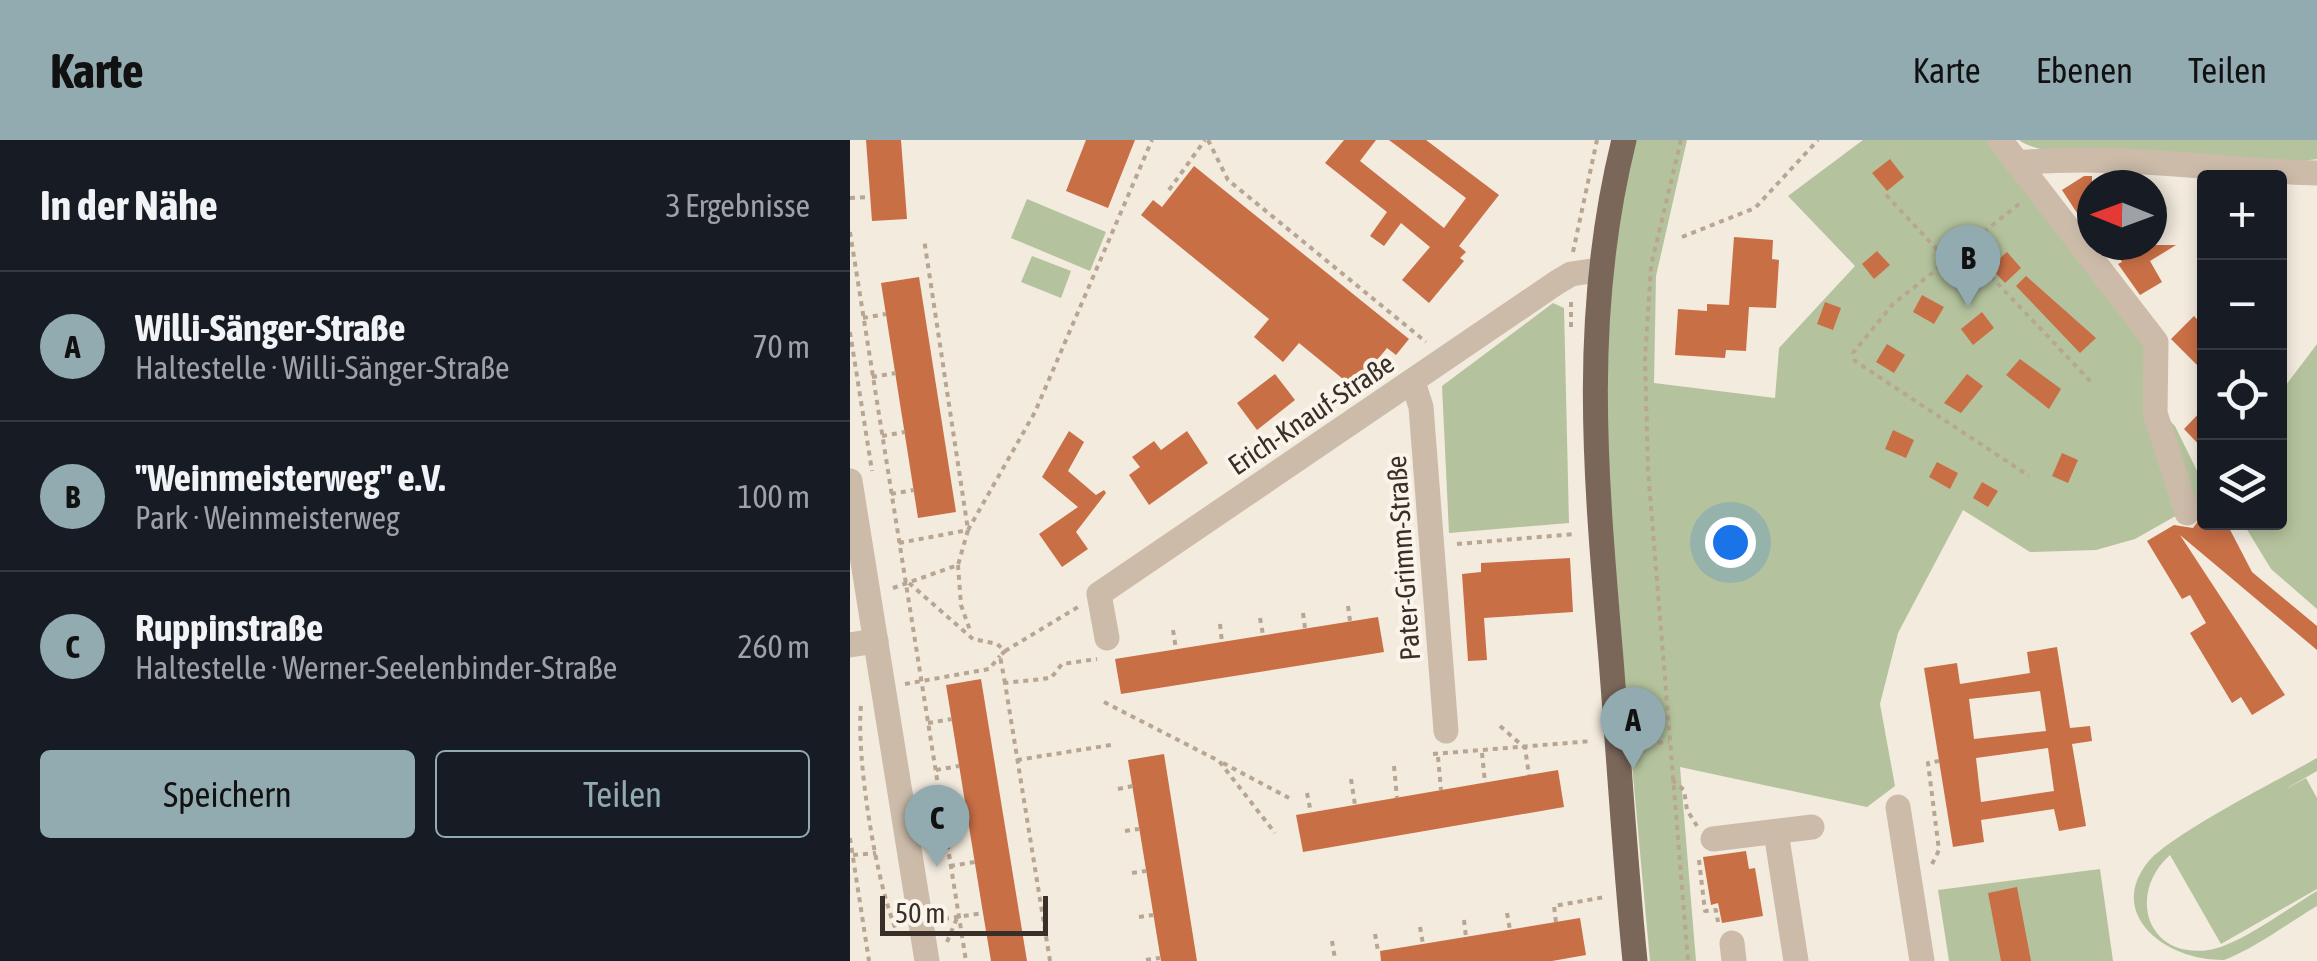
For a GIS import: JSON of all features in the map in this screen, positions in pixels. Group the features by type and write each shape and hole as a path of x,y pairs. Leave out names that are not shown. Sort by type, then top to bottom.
{"main road":[{"path":"1624,140 1598,270 1594,364 1598,506 1636,961"}],"street":[{"path":"2000,140 2156,342 2158,426 2186,513"},
{"path":"2017,163 2074,158 2141,159 2221,171 2317,173"},
{"name":"Erich-Knauf-Straße","path":"1100,594 1556,283 1571,274 1598,270"},
{"name":"Pater-Grimm-Straße","path":"1413,382 1421,407 1446,730"},
{"path":"850,481 868,595 863,643 936,954"},
{"path":"1100,594 1102,648"},
{"path":"1898,807 1922,961"},
{"path":"1709,839 1812,827"},
{"path":"1776,832 1796,961"}],"path":[{"path":"973,639 961,605 958,565 968,530 1035,412 1152,140"},
{"path":"1169,190 1206,140 1228,180 1425,341"},
{"path":"1681,140 1651,266 1645,359 1672,780 1688,961"},
{"path":"1682,237 1755,208 1818,140"},
{"path":"2029,476 1855,360 1853,354 1893,304 2038,189"},
{"path":"1886,195 1946,259"},
{"path":"850,198 870,197"},
{"path":"850,232 966,961"},
{"path":"924,239 968,530"},
{"path":"1963,246 2094,385"},
{"path":"863,318 886,314"},
{"path":"872,377 896,373"},
{"path":"882,436 905,432"},
{"path":"891,494 914,490"},
{"path":"898,543 968,530"},
{"path":"1432,546 1575,534"},
{"path":"868,595 958,565"},
{"path":"907,584 973,639 997,644 1002,654 1050,961"},
{"path":"901,941 886,906 876,853 860,713 872,685 922,682 989,670 1002,654 1100,594"},
{"path":"1348,606 1350,621"},
{"path":"1303,612 1305,628"},
{"path":"1260,618 1263,635"},
{"path":"1220,624 1222,642"},
{"path":"1174,630 1176,650"},
{"path":"1005,683 1051,678 1062,664 1102,648"},
{"path":"1104,702 1289,798"},
{"path":"928,723 952,719"},
{"path":"1500,726 1525,748 1529,775"},
{"path":"1441,790 1435,756 1592,741"},
{"path":"1017,760 1111,745"},
{"path":"1482,753 1485,783"},
{"path":"1219,761 1274,833"},
{"path":"1926,877 1939,850 1928,763 1939,761"},
{"path":"936,770 959,766"},
{"path":"1394,766 1397,798"},
{"path":"1351,779 1355,805"},
{"path":"1672,780 1684,790 1686,810 1709,839 1698,847 1705,912 1716,910 1722,942 1733,952"},
{"path":"1118,788 1133,786"},
{"path":"1307,793 1311,813"},
{"path":"943,816 967,813"},
{"path":"1125,831 1140,829"},
{"path":"850,838 869,961"},
{"path":"853,855 876,853"},
{"path":"950,866 975,862"},
{"path":"1132,873 1146,871"},
{"path":"1556,922 1554,906 1606,897"},
{"path":"958,916 983,912"},
{"path":"1507,913 1510,930"},
{"path":"1139,917 1153,915"},
{"path":"936,954 958,916"},
{"path":"1464,920 1466,937"},
{"path":"1420,927 1423,944"},
{"path":"1376,934 1378,952"},
{"path":"1332,941 1335,958"},
{"path":"1146,960 1160,958"}],"green space":[{"path":"1634,140 1687,140 1656,276 1654,383 1775,398 1779,348 1855,266 1788,196 1863,140 1991,140 2077,252 2077,260 2083,260 2152,350 2163,414 2175,426 2197,471 2197,504 2135,539 2096,550 2030,552 1963,510 1898,633 1880,704 1895,786 1867,807 1680,767 1696,961 1650,961 1613,558 1605,325 1613,234"},
{"path":"2019,140 2317,140 2317,159 2256,163 2115,160 2039,149"},
{"path":"1027,199 1106,232 1090,271 1011,238"},
{"path":"1032,256 1071,271 1061,298 1021,282"},
{"path":"1553,303 1564,308 1569,523 1449,533 1442,386"},
{"path":"2317,344 2317,609 2271,569 2247,530 2287,530 2287,384"},
{"path":"2317,758 2317,771 2284,790 2306,778 2317,798 2317,889 2221,944 2170,855 2149,887 2147,904 2158,934 2187,950 2221,947 2317,891 2317,906 2224,960 2181,952 2148,931 2138,916 2134,899 2137,881 2148,862 2202,822"},
{"path":"2100,869 2113,961 1949,961 1938,890"}],"building":[{"path":"866,140 901,140 907,219 872,221"},
{"path":"1086,140 1135,140 1108,208 1066,191"},
{"path":"1344,140 1376,140 1360,161 1444,228 1466,198 1389,140 1426,140 1499,195 1459,246 1466,252 1460,258 1464,261 1429,303 1402,280 1430,247 1401,223 1384,246 1370,236 1387,212 1325,163"},
{"path":"1890,159 1904,177 1887,191 1872,173"},
{"path":"1194,166 1409,339 1396,355 1387,348 1354,388 1299,343 1283,362 1254,337 1269,319 1141,215 1153,200 1162,207"},
{"path":"2077,180 2077,213 2062,190"},
{"path":"1734,237 1773,240 1772,259 1779,260 1776,308 1749,307 1746,351 1726,350 1725,358 1675,355 1678,309 1707,311 1707,304 1729,305"},
{"path":"1877,251 1890,265 1874,279 1862,264"},
{"path":"2007,252 2021,268 2005,283 1990,267"},
{"path":"2152,260 2162,282 2140,295 2118,264"},
{"path":"2026,276 2096,338 2080,353 2016,286"},
{"path":"919,277 956,512 918,518 881,283"},
{"path":"1922,295 1944,307 1934,324 1913,312"},
{"path":"1825,302 1841,308 1833,330 1817,324"},
{"path":"1982,312 1994,328 1973,345 1961,329"},
{"path":"2194,316 2197,365 2171,339"},
{"path":"1887,344 1905,355 1894,373 1876,362"},
{"path":"2020,359 2061,389 2049,409 2006,375"},
{"path":"1275,374 1295,400 1257,430 1237,403"},
{"path":"1967,374 1983,386 1961,413 1944,403"},
{"path":"2197,415 2197,443 2184,429"},
{"path":"1893,430 1914,440 1906,458 1885,449"},
{"path":"1069,431 1084,442 1068,471 1096,495 1104,490 1106,493 1076,532 1088,549 1062,567 1039,534 1078,507 1042,477"},
{"path":"1187,431 1208,463 1149,505 1129,475 1140,467 1132,457 1154,441 1161,450"},
{"path":"2062,453 2078,460 2068,483 2052,476"},
{"path":"1937,462 1958,473 1950,489 1929,477"},
{"path":"1982,482 1998,491 1988,507 1973,498"},
{"path":"2197,523 2197,530 2230,530 2252,572 2317,626 2317,650 2180,535 2285,695 2252,715 2241,697 2232,703 2190,633 2206,623 2190,595 2182,599 2147,541 2174,525 2193,528"},
{"path":"1570,558 1573,612 1484,618 1487,660 1468,661 1462,574 1481,572 1481,563"},
{"path":"1378,617 1384,652 1121,694 1115,659"},
{"path":"2057,647 2070,728 2090,726 2092,741 2072,744 2086,826 2059,831 2054,809 1981,820 1984,842 1953,847 1924,668 1957,663 1960,684 2030,673 2027,652","holes":["2040,691 2046,731 1974,739 1969,699","2048,748 2054,791 1981,802 1976,758"]},
{"path":"981,679 1027,961 991,961 983,913 946,685"},
{"path":"1164,754 1197,961 1161,961 1128,760"},
{"path":"1558,770 1564,807 1303,852 1296,815"},
{"path":"1746,851 1749,869 1755,868 1763,916 1722,923 1718,903 1711,905 1703,857"},
{"path":"2017,887 2031,961 2001,961 1988,893"},
{"path":"1580,918 1586,955 1552,961 1381,961 1380,951"}],"place":[{"name":"\"Weinmeisterweg\" e.V.","path":"1968,307"},
{"name":"Willi-Sänger-Straße","path":"1633,769"},
{"name":"Ruppinstraße","path":"937,867"}]}
